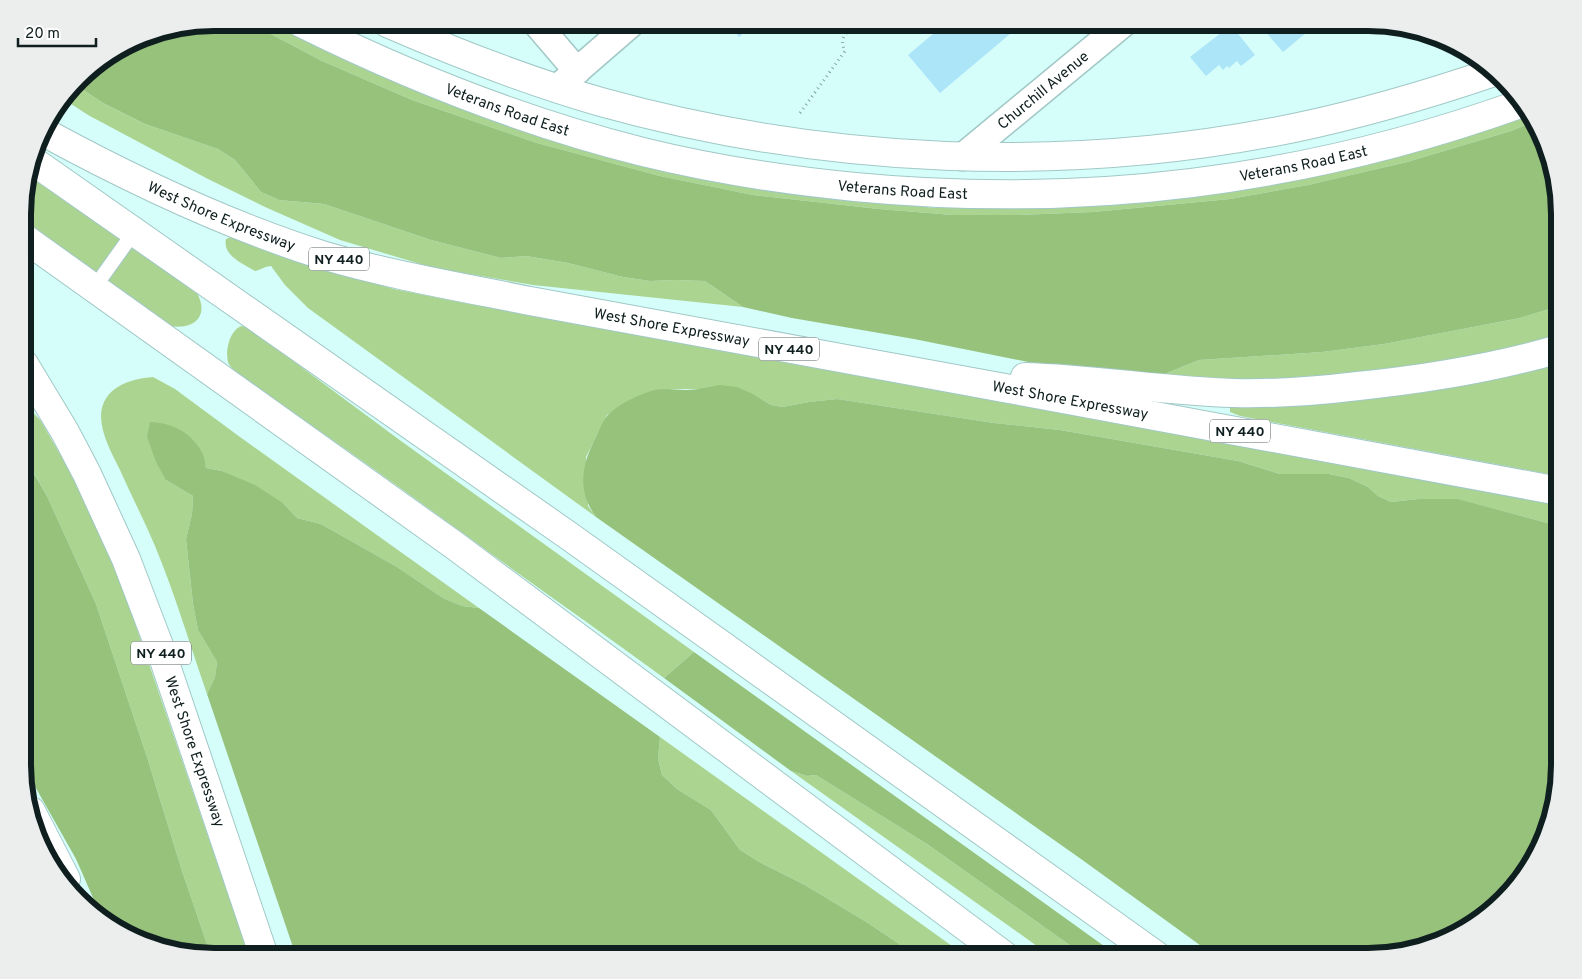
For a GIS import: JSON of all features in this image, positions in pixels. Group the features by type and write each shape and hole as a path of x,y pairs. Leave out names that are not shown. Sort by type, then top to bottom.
{"main road":[{"name":"Veterans Road East","path":"320,31 421,79 508,111 599,140 690,163 739,172 833,185 923,193 980,195 1069,194 1207,182 1346,156 1515,106"},
{"path":"408,31 470,57 567,80 600,102 646,113 739,133 834,148 962,157 1108,153 1243,137 1336,119 1426,94 1485,75"},
{"name":"West Shore Expressway","path":"49,135 122,173 182,200 277,239 350,262 473,290 1551,489"},
{"path":"38,164 569,536 1146,948"},
{"path":"31,243 454,545 994,948"},
{"path":"921,373 1066,378 1185,390 1279,393 1385,384 1442,376 1551,351"},
{"name":"West Shore Expressway","path":"31,376 65,432 104,509 126,559 160,648 261,948"}],"street":[{"path":"541,31 567,80 622,31"},
{"name":"Churchill Avenue","path":"962,157 1113,31"}],"lane":[{"path":"94,288 134,232"}],"path":[{"path":"800,113 845,51 842,41 849,31"}],"green space":[{"path":"265,31 290,31 399,84 495,122 537,135 715,180 812,196 936,208 1089,205 1161,200 1267,185 1521,115 1527,124 1511,131 1407,162 1308,185 1230,199 1093,212 953,215 753,195 660,176 537,143 412,100 320,60"},
{"path":"265,31 320,60 412,100 537,143 660,176 753,195 953,215 1093,212 1230,199 1308,185 1407,162 1511,131 1527,124 1537,144 1545,167 1549,191 1551,215 1551,308 1520,318 1384,344 1322,352 1199,360 1155,378 1038,364 914,339 792,318 743,307 705,281 650,281 526,256 501,258 431,240 324,204 279,200 261,192 235,160 218,149 145,124 103,103 82,89 103,69 144,45 167,37 191,33"},
{"path":"82,89 103,103 145,124 218,149 235,160 261,192 279,200 324,204 431,240 501,258 526,256 650,281 705,281 743,307 533,285 434,268 340,240 265,207 88,115 69,103"},
{"path":"35,179 197,293 202,309 197,320 186,326 170,326 31,227"},
{"path":"231,237 304,264 394,289 454,301 1551,504 1551,524 1457,499 1418,499 1391,502 1378,496 1368,487 1349,478 1329,474 1280,474 1238,461 1060,430 994,423 837,399 782,407 771,405 755,395 701,389 672,389 607,415 586,457 588,506 596,517 308,308 285,285 271,266 255,271 239,262 227,250 226,239"},
{"path":"1551,308 1551,339 1495,355 1368,375 1258,383 1155,378 1199,360 1322,352 1384,344 1520,318"},
{"path":"242,326 250,329 401,441 694,652 664,678 371,467 251,385 232,368 227,357 229,341 234,331"},
{"path":"1551,362 1551,474 1240,416 1230,412 1230,405"},
{"path":"153,377 175,389 479,608 462,606 443,598 397,567 321,524 297,518 283,503 222,471 206,468 201,450 166,480 193,496 192,514 186,539 193,604 198,630 217,662 215,677 207,694 162,564 107,444 101,423 103,406 106,398 112,391 135,380"},
{"path":"720,385 737,387 771,405 782,407 837,399 994,423 1060,430 1238,461 1280,474 1329,474 1349,478 1368,487 1378,496 1391,502 1418,499 1458,499 1551,524 1551,764 1545,812 1532,846 1513,876 1479,910 1449,929 1415,942 1367,948 1204,948 596,517 586,497 583,476 592,445 608,415 628,400 651,391 664,389 694,390"},
{"path":"31,410 41,421 81,491 123,588 246,948 208,947 96,604 47,496 31,467"},
{"path":"150,422 165,424 179,429 196,443 204,458 206,468 222,471 255,485 283,503 297,518 321,524 397,567 443,598 462,606 479,608 660,737 658,759 662,775 677,789 711,810 740,850 805,885 905,948 293,948 207,694 215,677 217,662 198,630 193,604 186,539 192,514 193,496 166,480 156,462 147,437"},
{"path":"31,468 47,496 96,604 208,947 167,942 133,929 113,917 95,903 76,859 33,782"},
{"path":"694,652 1107,948 1074,948 927,844 816,775 807,776 791,771 664,678"},
{"path":"660,737 955,948 905,948 805,885 740,850 711,810 677,789 662,775 658,759"},
{"path":"791,771 807,776 816,775 927,844 1074,948 1040,948"}],"building":[{"path":"734,31 746,31 739,37"},
{"path":"936,31 1014,31 940,93 908,55"},
{"path":"1223,31 1236,31 1255,55 1241,66 1237,61 1229,68 1227,66 1223,70 1219,65 1206,76 1190,57"},
{"path":"1265,31 1308,31 1283,52"}]}
